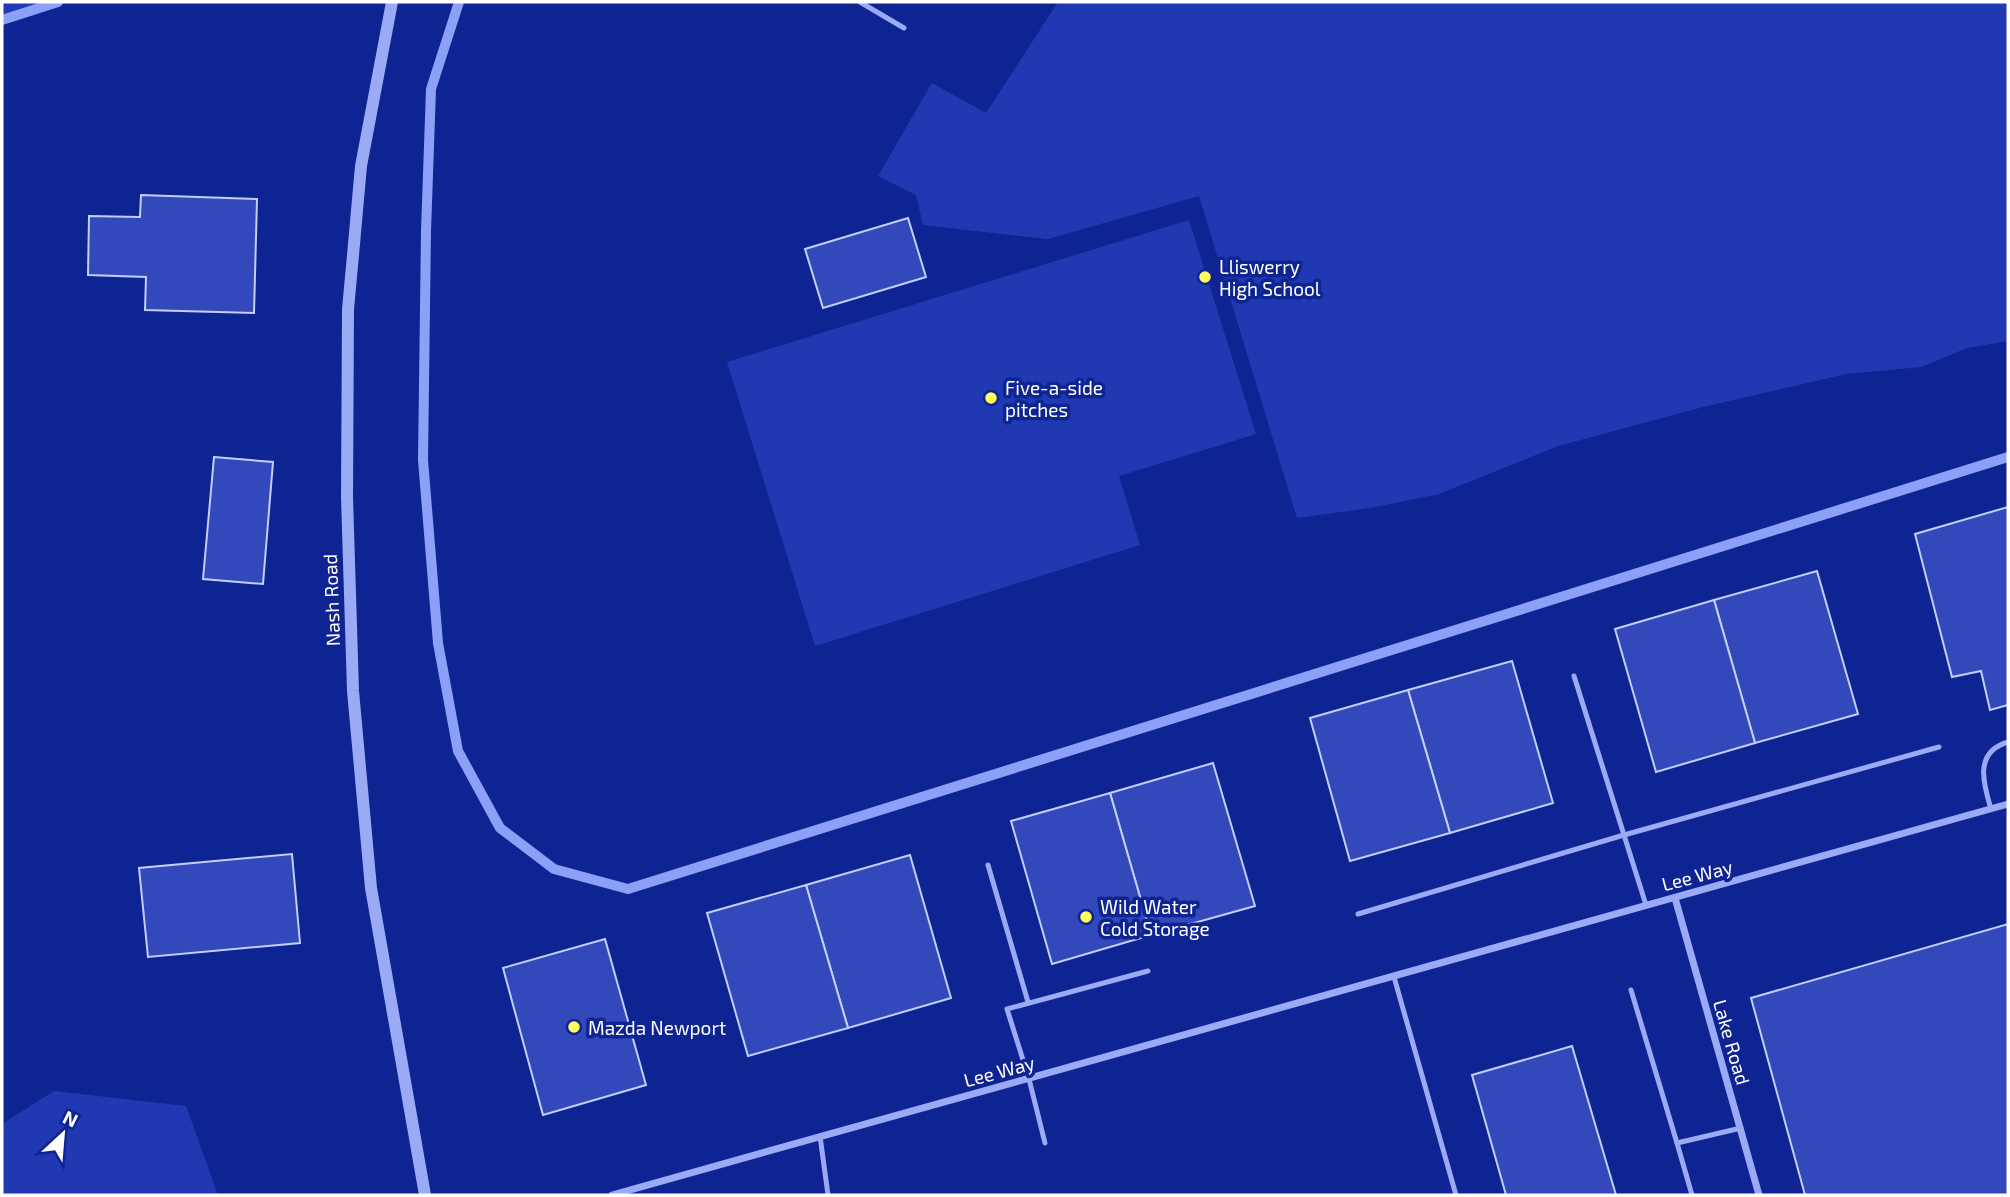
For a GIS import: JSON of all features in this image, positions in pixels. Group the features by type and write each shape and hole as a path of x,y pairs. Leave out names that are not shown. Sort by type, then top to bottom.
{"street":[{"name":"Nash Road","path":"392,2 361,166 348,309 347,511 353,691 371,888 425,1195"},
{"name":"Lee Way","path":"612,1195 2008,804"},
{"name":"Lake Road","path":"1675,898 1759,1195"}],"lane":[{"path":"860,2 904,28"},
{"path":"1574,676 1646,905"},
{"path":"1991,808 1983,783 1983,770 1988,755 1999,744 2008,742"},
{"path":"1358,914 1624,835 1939,747"},
{"path":"988,865 1028,1002"},
{"path":"1045,1143 1007,1009 1148,971"},
{"path":"1394,977 1456,1195"},
{"path":"1631,990 1692,1195"},
{"path":"1676,1143 1741,1128"},
{"path":"820,1136 828,1195"}],"shaded area":[{"path":"2,2 58,2 2,20"},
{"path":"1058,2 2008,2 2008,341 1967,348 1921,367 1846,374 1703,407 1558,446 1439,494 1370,508 1297,518 1199,196 1048,239 923,225 916,195 878,176 932,83 986,113"},
{"name":"Five-a-side pitches","path":"1189,220 1256,434 1119,476 1140,545 815,646 727,362"},
{"path":"54,1091 186,1106 218,1195 2,1195 2,1124"}],"building":[{"path":"141,195 257,199 254,313 145,310 146,277 88,275 89,216 140,217"},
{"path":"908,218 926,277 823,308 805,249"},
{"path":"214,457 273,462 263,584 203,579"},
{"path":"2008,507 2008,705 1990,710 1981,671 1952,677 1915,534"},
{"path":"1817,571 1858,714 1755,743 1714,600"},
{"path":"1714,600 1755,743 1656,772 1615,629"},
{"path":"1512,661 1553,803 1450,833 1408,690"},
{"path":"1408,690 1450,833 1350,861 1310,718"},
{"path":"1213,763 1255,906 1151,935 1110,793"},
{"path":"1110,793 1151,935 1052,964 1011,821"},
{"path":"292,854 300,943 148,957 139,868"},
{"path":"910,855 951,998 848,1028 806,885"},
{"path":"806,885 848,1028 748,1056 707,913"},
{"path":"2008,924 2008,1195 1805,1195 1751,998"},
{"path":"605,939 646,1085 543,1115 503,968"},
{"path":"1572,1046 1616,1195 1506,1195 1472,1075"}],"waterway":[{"path":"2,20 58,2"},
{"path":"459,2 431,89 426,231 423,460 438,643 458,751 500,828 554,869 628,889 2008,457"}],"place":[{"name":"Lliswerry High School","path":"1205,277"},
{"name":"Five-a-side pitches","path":"991,398"},
{"name":"Wild Water Cold Storage","path":"1086,917"},
{"name":"Mazda Newport","path":"574,1027"}]}
